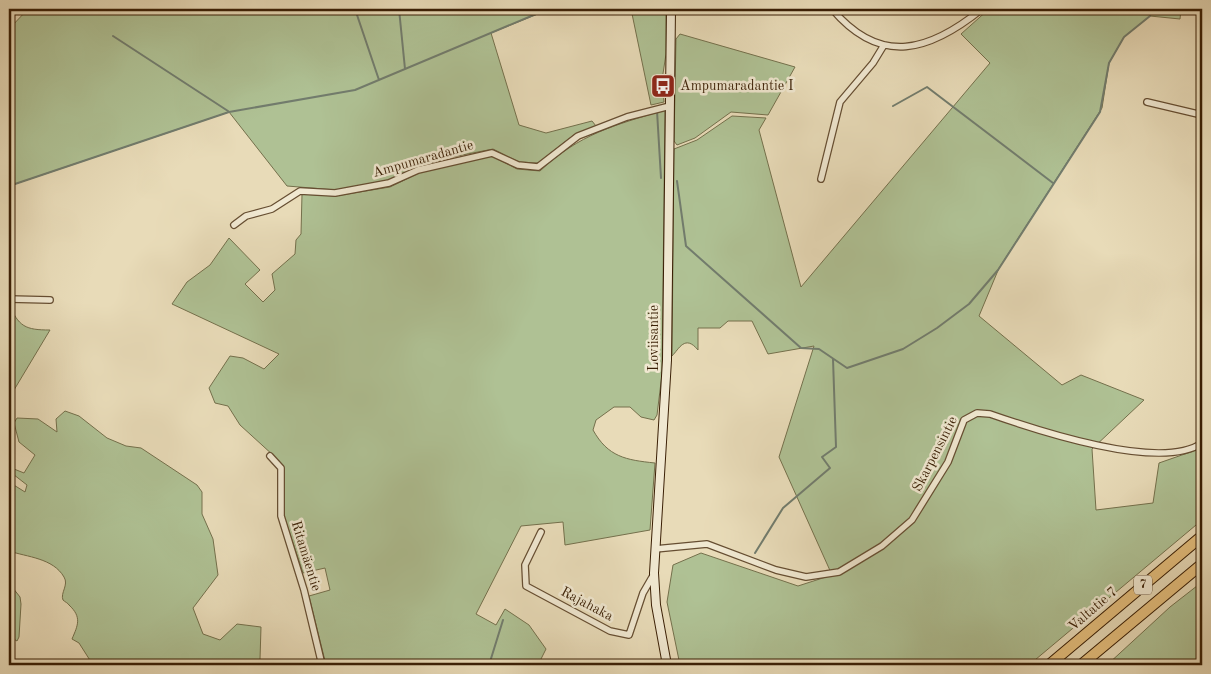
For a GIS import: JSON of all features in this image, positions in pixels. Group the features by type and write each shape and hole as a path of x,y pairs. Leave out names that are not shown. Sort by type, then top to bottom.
{"highway":[{"name":"Valtatie 7","path":"1049,665 1202,536"},
{"name":"7","path":"1081,665 1202,564"}],"main road":[{"name":"Loviisantie","path":"667,665 656,605 654,574 666,387 671,9"}],"street":[{"path":"832,9 848,25 884,45 916,45 939,39 962,25 982,9"},
{"path":"821,179 840,102 873,63 884,45"},
{"path":"1147,102 1202,115"},
{"name":"Ampumaradantie","path":"234,225 246,216 272,209 300,191 335,193 389,183 418,170 492,153 518,165 538,167 578,136 627,117 670,106"},
{"path":"9,299 50,300"},
{"name":"Skarpensintie","path":"655,549 707,544 776,570 806,577 840,572 882,546 912,520 948,462 961,424 968,416 977,413 990,414 1073,439 1142,453 1185,451 1202,444"},
{"name":"Ritamäentie","path":"270,456 281,468 281,516 304,590 322,665"},
{"name":"Rajahaka","path":"541,532 525,565 526,586 610,631 629,635 643,593 654,574"}],"green space":[{"path":"28,9 550,9 491,33 519,125 546,133 592,121 596,126 575,134 538,163 519,162 493,149 447,158 417,167 389,180 336,190 287,186 229,112 9,186 9,29"},
{"path":"631,9 666,9 666,54 662,80 664,102 651,105"},
{"path":"989,9 1181,9 1180,19 1150,16 1124,37 1109,63 1102,108 999,268 979,316 1062,385 1081,375 1144,400 1092,449 1096,510 1153,503 1159,463 1202,448 1202,520 1029,665 680,665 667,602 673,565 701,553 798,586 832,575 779,457 814,346 768,354 752,321 728,321 720,328 698,328 698,350 693,345 686,343 672,356 674,149 697,140 732,116 766,118 759,130 801,287 990,63 961,34"},
{"path":"680,34 795,67 768,115 731,112 695,138 677,145 674,141 676,39"},
{"path":"665,110 662,374 657,415 654,420 641,417 630,407 614,407 596,420 593,430 605,446 619,456 655,463 650,530 565,545 563,522 521,526 476,614 496,625 505,609 529,625 546,649 538,665 326,665 309,596 330,590 325,568 303,573 284,516 284,468 274,456 240,425 228,406 215,403 209,388 230,356 243,358 264,369 279,354 172,304 187,282 210,265 229,238 260,270 245,284 263,302 275,290 272,274 295,254 296,240 301,234 302,194 335,196 390,187 421,172 492,156 517,169 540,171 569,148 598,132"},
{"path":"9,303 12,311 24,326 50,330 11,395 9,394"},
{"path":"65,411 79,416 107,438 126,446 141,448 197,485 202,492 202,514 213,539 218,575 193,608 203,634 220,640 237,624 261,627 260,659 263,665 93,665 79,643 72,639 78,621 76,613 62,597 66,583 64,577 47,562 9,551 9,482 25,492 27,485 9,471 9,467 24,473 35,455 19,442 14,423 17,418 38,419 57,432 56,419"},
{"path":"1202,582 1202,665 1107,665 1170,607"},
{"path":"9,583 20,597 21,604 19,637 17,641 9,636"}],"waterway":[{"path":"355,9 379,80"},
{"path":"399,9 405,69"},
{"path":"9,186 229,112 355,90 548,9"},
{"path":"677,181 686,246 801,348 819,349 847,368 903,349 937,328 969,304 998,270 1100,112 1109,63 1124,37 1150,16"},
{"path":"113,36 228,111"},
{"path":"893,106 927,87 1053,183"},
{"path":"657,111 661,178"},
{"path":"755,553 783,508 830,468 822,457 836,447 833,359"},
{"path":"489,665 503,620"}],"place":[{"name":"Ampumaradantie I","path":"663,86"}]}
